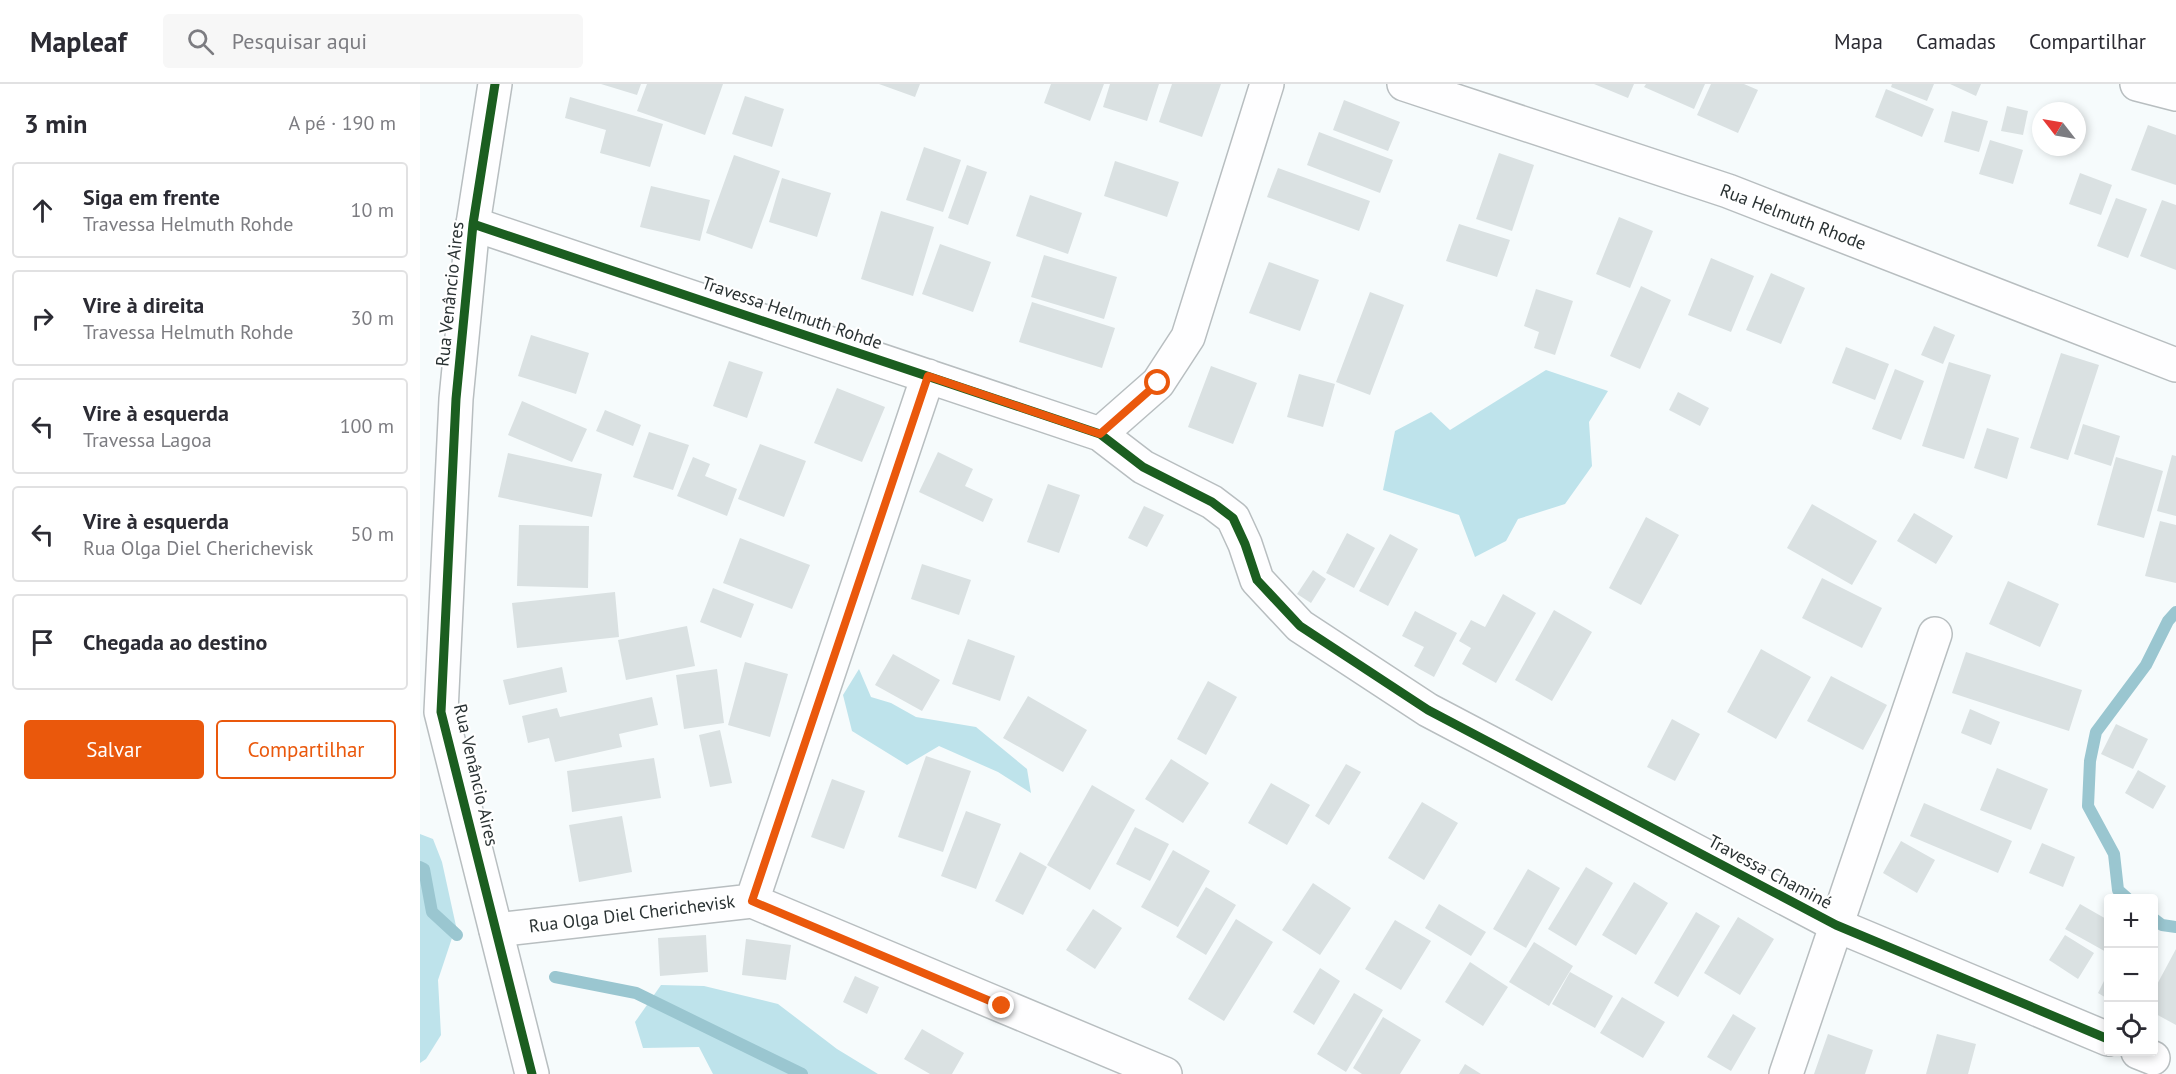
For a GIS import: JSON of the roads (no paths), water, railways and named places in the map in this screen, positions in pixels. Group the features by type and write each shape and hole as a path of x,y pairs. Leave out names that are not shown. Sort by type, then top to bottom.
{"street":[{"name":"Rua Venâncio Aires","path":"495,84 473,224 456,399 441,712 532,1074"},
{"path":"1100,434 1158,383 1188,337 1267,84"},
{"name":"Rua Helmuth Rhode","path":"1404,84 1728,191 2176,364"},
{"path":"2137,84 2176,94"},
{"name":"Travessa Helmuth Rohde","path":"473,224 1100,434"},
{"path":"752,901 928,376"},
{"name":"Travessa Chaminé","path":"1100,434 1143,466 1212,502 1233,518 1245,544 1257,580 1300,626 1428,710 1836,925 2104,1037"},
{"name":"Travessa Chaminé","path":"1786,1074 1935,634"},
{"name":"Rua Olga Diel Cherichevisk","path":"496,930 752,901 1165,1074"}],"waterway":[{"path":"2122,894 2118,890 2114,854 2088,806 2090,761 2096,732 2146,665 2168,621 2176,612"},
{"path":"420,867 424,869 432,912 457,935"},
{"path":"2158,922 2162,925 2176,927"},
{"path":"555,977 636,993 802,1074"}]}
